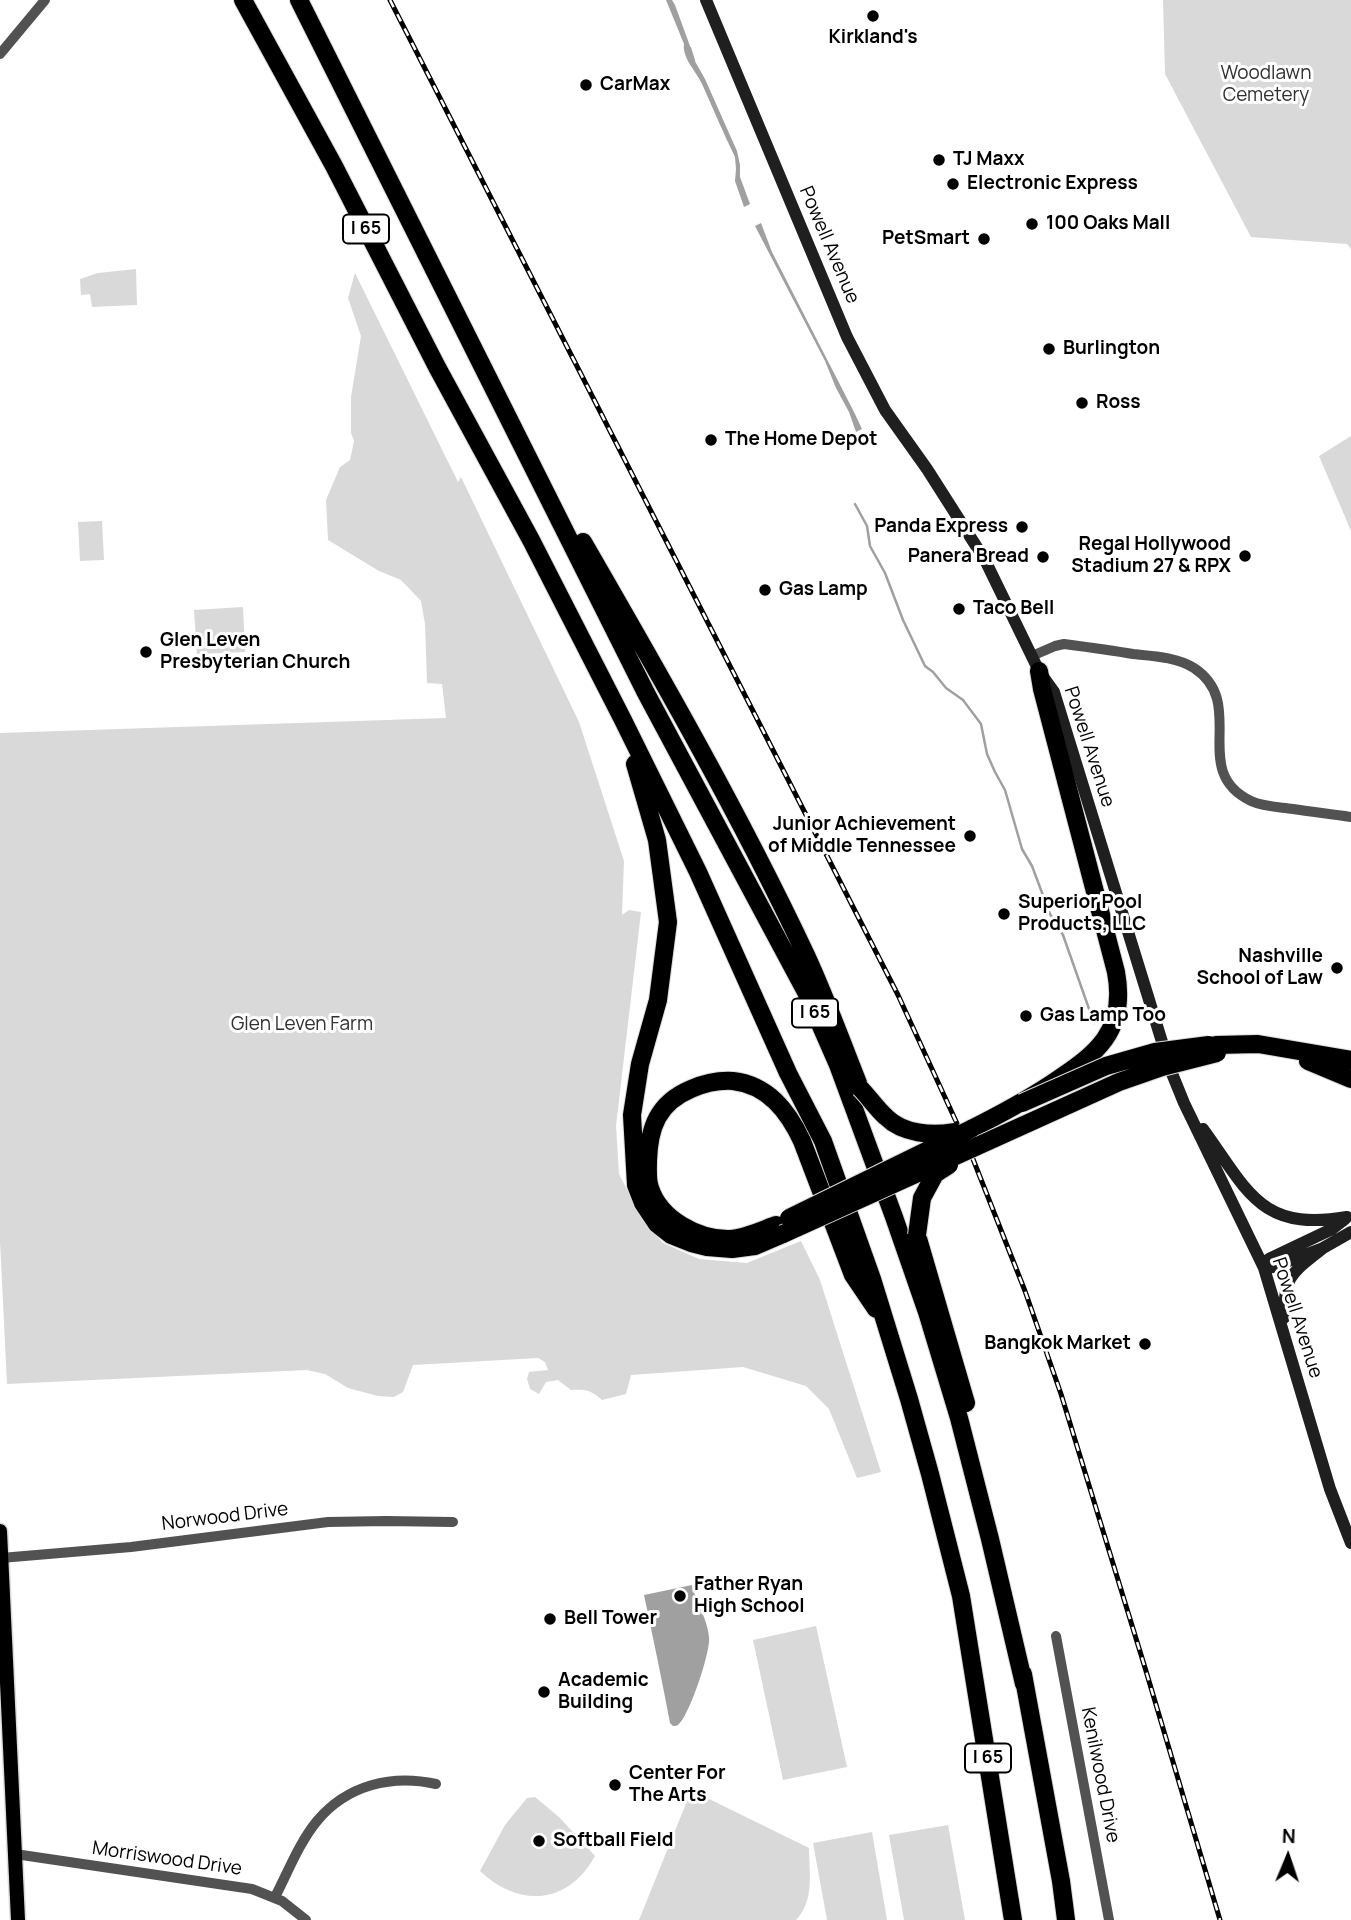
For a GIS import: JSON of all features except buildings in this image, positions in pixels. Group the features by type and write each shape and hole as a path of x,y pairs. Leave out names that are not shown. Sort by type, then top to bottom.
{"highway":[{"name":"I 65","path":"243,0 334,166 623,720 698,872 788,1073 823,1141 886,1324 930,1474 961,1596 1013,1920"},
{"name":"I 65","path":"299,0 646,693 806,992 838,1065 927,1312 959,1418 1024,1684 1066,1920"},
{"path":"493,386 644,648 749,842 806,956 860,1088 887,1120 908,1130 935,1135 971,1129"},
{"path":"1022,1103 1080,1065 1108,1037 1117,1009 1118,994 1116,972 1036,664"},
{"path":"623,720 657,840 668,922 657,1000 640,1064 632,1115 636,1185 643,1203 657,1224 671,1235 707,1247 732,1249 755,1246 779,1229 1022,1103 1106,1066 1155,1052 1258,1044 1351,1062"},
{"path":"886,1324 853,1275 802,1141 778,1101 752,1086 721,1081 706,1083 681,1093 668,1103 657,1116 651,1133 648,1150 649,1186 658,1203 678,1225 710,1238 732,1239 779,1229 978,1147 1119,1083 1217,1049 1308,1061 1351,1062"},
{"path":"1308,1061 1351,1079"},
{"path":"978,1147 935,1174 922,1198 917,1235 958,1370 994,1513 1024,1684"}],"main road":[{"name":"Powell Avenue","path":"706,0 863,370 885,410 927,469 985,560 1036,664 1054,692 1171,1072 1264,1268 1330,1489 1351,1543"},
{"path":"1184,1103 1248,1192 1265,1207 1278,1215 1300,1221 1349,1216"},
{"path":"1264,1268 1269,1259 1332,1229 1349,1216"},
{"path":"1283,1333 1284,1292 1293,1272 1323,1248 1351,1232"},
{"path":"1264,1268 1323,1248"},
{"path":"0,1531 18,1920"}],"street":[{"path":"0,54 45,0"},
{"path":"1036,664 1055,646 1064,644 1161,657 1189,665 1208,680 1216,694 1220,709 1219,761 1234,789 1261,804 1351,817"},
{"name":"Norwood Drive","path":"2,1558 131,1547 328,1522 453,1522"},
{"name":"Kenilwood Drive","path":"1056,1636 1109,1920"},
{"path":"275,1897 312,1828 325,1812 342,1798 383,1782 404,1780 436,1784"},
{"name":"Morriswood Drive","path":"15,1854 244,1887 275,1897 306,1920"}],"green space":[{"name":"Woodlawn Cemetery","path":"1163,0 1351,0 1351,249 1347,244 1251,237 1165,74"},
{"path":"136,269 137,305 92,307 90,294 81,295 80,279 98,273"},
{"name":"Glen Leven Farm","path":"355,273 458,482 461,477 579,722 624,861 622,915 629,910 641,912 616,1126 619,1174 643,1221 663,1243 699,1259 747,1263 801,1241 820,1280 881,1472 857,1478 829,1409 806,1386 743,1367 631,1375 626,1394 602,1400 588,1391 571,1390 558,1380 546,1382 539,1394 530,1389 527,1379 529,1372 548,1370 545,1362 538,1358 413,1365 403,1392 394,1397 348,1388 325,1374 307,1370 7,1384 0,1241 0,733 446,718 442,684 427,683 425,624 421,601 401,580 379,571 328,540 326,500 340,467 350,460 354,441 351,433 351,397 361,336 348,298"},
{"path":"1351,436 1351,531 1319,456"},
{"path":"102,521 104,560 80,561 78,522"},
{"path":"243,607 245,652 197,654 194,610"},
{"path":"816,1626 847,1767 783,1780 753,1640"},
{"path":"701,1795 809,1848 808,1895 796,1920 639,1920 687,1801"},
{"name":"Softball Field","path":"535,1797 559,1817 595,1856 571,1884 542,1896 511,1891 480,1871 505,1825 527,1798"},
{"path":"948,1825 965,1920 904,1920 889,1835"},
{"path":"872,1832 887,1920 827,1920 813,1843"}],"shaded area":[{"path":"666,0 672,0 675,5 692,56 737,151 740,177 750,204 744,207 735,181 735,157 702,84 687,59 684,44"},
{"path":"761,223 772,252 862,429 856,432 825,361 755,226"},
{"path":"692,1585 706,1623 709,1644 688,1710 678,1725 673,1726 670,1723 644,1595"}],"waterway":[{"path":"690,48 694,61"},
{"path":"855,504 867,526 870,546 885,573 925,666 946,688 963,700 981,724 987,754 1005,790 1022,849 1032,866 1050,914 1063,935 1094,1023"}],"railway":[{"path":"390,0 898,995 971,1154 1025,1291 1061,1394 1220,1920"}],"place":[{"name":"Kirkland's","path":"873,16"},
{"name":"CarMax","path":"586,85"},
{"name":"TJ Maxx","path":"939,160"},
{"name":"Electronic Express","path":"953,184"},
{"name":"100 Oaks Mall","path":"1032,224"},
{"name":"PetSmart","path":"984,239"},
{"name":"Burlington","path":"1049,349"},
{"name":"Ross","path":"1082,403"},
{"name":"The Home Depot","path":"711,440"},
{"name":"Panda Express","path":"1022,527"},
{"name":"Regal Hollywood Stadium 27 & RPX","path":"1245,556"},
{"name":"Panera Bread","path":"1043,557"},
{"name":"Gas Lamp","path":"765,590"},
{"name":"Taco Bell","path":"959,609"},
{"name":"Glen Leven Presbyterian Church","path":"146,652"},
{"name":"Junior Achievement of Middle Tennessee","path":"970,836"},
{"name":"Superior Pool Products, LLC","path":"1004,914"},
{"name":"Nashville School of Law","path":"1337,968"},
{"name":"Gas Lamp Too","path":"1026,1016"},
{"name":"Bangkok Market","path":"1145,1344"},
{"name":"Father Ryan High School","path":"680,1596"},
{"name":"Bell Tower","path":"550,1619"},
{"name":"Academic Building","path":"544,1692"},
{"name":"Center For The Arts","path":"615,1785"},
{"name":"Softball Field","path":"539,1841"}]}
